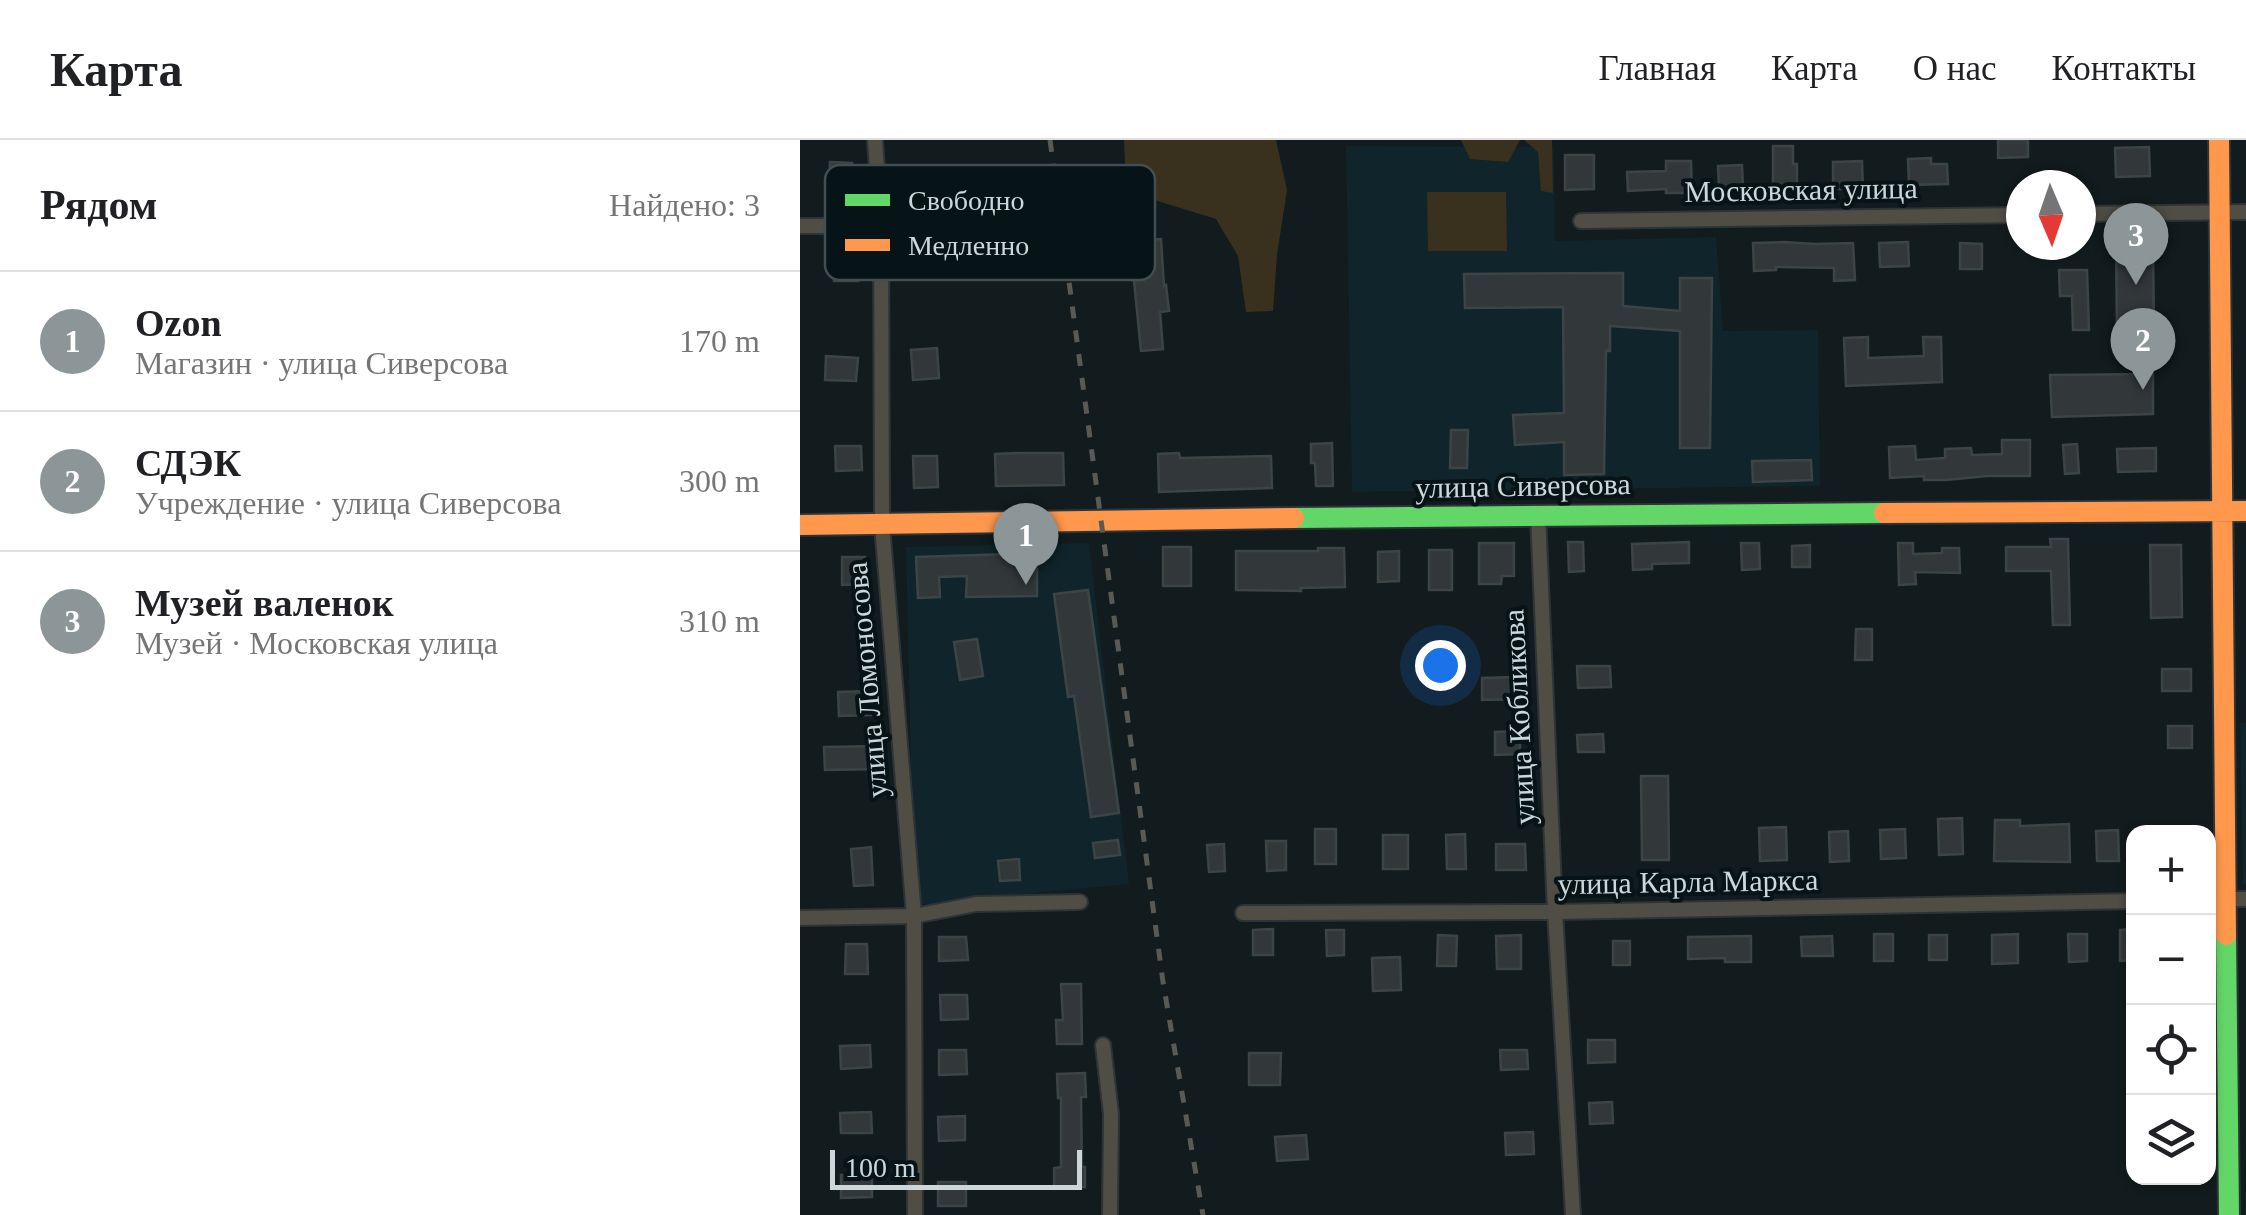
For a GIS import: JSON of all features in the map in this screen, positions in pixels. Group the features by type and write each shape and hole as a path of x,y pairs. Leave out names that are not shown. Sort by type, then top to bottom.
{"main road":[{"path":"2219,140 2229,1215"},
{"name":"улица Сиверсова","path":"800,526 1538,515 2246,511"}],"street":[{"name":"улица Ломоносова","path":"875,140 877,165"},
{"path":"2096,214 2246,212"},
{"name":"Московская улица","path":"1581,221 2006,215"},
{"path":"800,226 825,227"},
{"name":"улица Ломоносова","path":"881,280 882,525 914,916 915,1215"},
{"name":"улица Кобликова","path":"1538,515 1573,1215"},
{"name":"улица Карла Маркса","path":"1243,914 2126,901"},
{"path":"800,918 914,916 976,904 1080,902"},
{"path":"1103,1046 1110,1114 1110,1215"}],"shaded area":[{"path":"1124,140 1276,140 1287,190 1273,311 1246,312 1238,256 1216,219 1155,200 1155,165 1125,165"},
{"path":"1461,140 1520,140 1508,162 1470,159"},
{"path":"1524,140 1552,140 1553,193 1541,191 1538,152"},
{"path":"1346,146 1554,147 1555,241 1716,237 1723,331 1818,330 1820,486 1352,492"},
{"path":"1427,192 1506,192 1507,251 1428,251"},
{"path":"1089,543 1129,884 914,905 906,547"},
{"path":"2240,723 2246,723 2246,884 2243,884"}],"building":[{"path":"1998,140 2028,140 2028,157 1998,158"},
{"path":"1773,146 1793,146 1797,187 1773,187"},
{"path":"2149,147 2150,176 2116,177 2115,148"},
{"path":"1565,155 1594,155 1594,189 1565,190"},
{"path":"1931,158 1931,164 1947,164 1948,184 1909,185 1908,159"},
{"path":"1666,161 1691,161 1692,193 1666,193 1666,189 1628,191 1627,172 1666,171"},
{"path":"1862,161 1863,189 1833,189 1833,162"},
{"path":"1742,165 1743,187 1719,188 1718,166"},
{"path":"1155,239 1161,239 1169,311 1160,312 1163,349 1141,351 1134,280 1155,280"},
{"path":"2116,241 2153,241 2154,335 2117,335"},
{"path":"1908,242 1909,266 1880,267 1879,243"},
{"path":"1753,243 1853,243 1855,280 1834,281 1834,268 1776,267 1754,271"},
{"path":"1960,243 1982,244 1982,269 1960,269"},
{"path":"2059,270 2087,270 2089,330 2073,330 2072,296 2060,296"},
{"path":"1623,273 1623,306 1680,311 1680,278 1712,278 1710,448 1680,448 1680,331 1610,326 1604,474 1564,475 1564,442 1515,445 1513,415 1564,413 1563,307 1465,308 1464,274"},
{"path":"1868,337 1868,358 1924,356 1923,337 1941,337 1942,382 1846,386 1844,338"},
{"path":"937,348 939,378 913,380 911,350"},
{"path":"826,356 858,358 856,381 825,380"},
{"path":"2153,374 2153,414 2052,417 2050,375"},
{"path":"1451,430 1468,430 1467,468 1450,468"},
{"path":"2002,440 2030,440 2030,476 1890,478 1889,447 1915,446 1916,460 1945,458 1945,449 1971,448 1972,455 2002,454"},
{"path":"1332,443 1333,486 1316,486 1311,444"},
{"path":"2077,444 2079,473 2065,474 2063,445"},
{"path":"835,446 861,446 862,470 836,471"},
{"path":"2156,448 2156,471 2118,472 2117,449"},
{"path":"1063,453 1064,485 996,486 995,454"},
{"path":"1179,453 1180,458 1271,456 1272,488 1159,492 1158,454"},
{"path":"913,456 937,456 938,487 914,488"},
{"path":"1811,460 1812,480 1753,482 1752,461"},
{"path":"2050,539 2068,539 2070,625 2053,625 2051,571 2006,571 2006,547 2051,547"},
{"path":"1568,542 1583,542 1584,571 1569,572"},
{"path":"1689,542 1689,563 1652,564 1652,569 1633,570 1632,544"},
{"path":"1479,543 1514,543 1514,576 1502,576 1501,584 1479,584"},
{"path":"1741,543 1759,543 1760,569 1742,570"},
{"path":"1898,543 1913,543 1913,554 1959,548 1960,573 1915,572 1916,584 1899,585"},
{"path":"1810,545 1810,567 1792,567 1792,546"},
{"path":"2150,545 2181,545 2182,617 2151,618"},
{"path":"1163,547 1191,547 1191,586 1163,586"},
{"path":"1344,548 1345,587 1236,590 1236,551"},
{"path":"1429,550 1452,550 1452,590 1429,590"},
{"path":"1399,551 1399,581 1378,582 1378,552"},
{"path":"1037,553 1037,596 966,597 967,576 939,577 940,597 918,598 916,557"},
{"path":"842,557 865,557 866,584 842,585"},
{"path":"1088,590 1119,813 1091,817 1074,696 1068,697 1054,594"},
{"path":"1856,629 1872,629 1872,660 1855,660"},
{"path":"977,639 983,676 960,680 954,642"},
{"path":"1577,666 1610,666 1611,687 1578,688"},
{"path":"2162,669 2191,669 2191,691 2162,691"},
{"path":"1517,677 1518,699 1482,700 1482,678"},
{"path":"870,691 871,715 839,716 838,692"},
{"path":"2168,726 2192,726 2192,748 2168,748"},
{"path":"1520,731 1520,754 1495,755 1495,732"},
{"path":"1603,734 1604,752 1578,752 1577,735"},
{"path":"880,746 881,769 825,770 824,747"},
{"path":"1641,776 1668,776 1669,860 1642,860"},
{"path":"1962,818 1963,854 1939,855 1938,819"},
{"path":"1995,820 2020,820 2020,826 2069,824 2070,862 1994,861"},
{"path":"1786,827 1787,860 1760,861 1759,828"},
{"path":"1315,829 1336,829 1336,864 1315,864"},
{"path":"1905,829 1906,858 1881,859 1880,830"},
{"path":"2118,830 2119,861 2097,861 2096,831"},
{"path":"1848,831 1849,861 1830,862 1829,832"},
{"path":"1465,834 1466,869 1447,869 1446,835"},
{"path":"1383,835 1408,835 1408,869 1383,869"},
{"path":"1118,840 1120,855 1095,858 1093,843"},
{"path":"1266,841 1286,841 1286,870 1267,871"},
{"path":"1224,844 1225,871 1209,872 1207,845"},
{"path":"1496,844 1525,844 1526,870 1496,870"},
{"path":"871,847 873,885 854,886 851,849"},
{"path":"1019,859 1020,880 1000,881 998,861"},
{"path":"1273,929 1273,955 1253,955 1253,930"},
{"path":"1326,930 1344,930 1344,955 1327,956"},
{"path":"2120,930 2126,930 2126,961 2120,961"},
{"path":"1874,934 1893,934 1893,961 1874,961"},
{"path":"2018,934 2018,963 1992,964 1992,935"},
{"path":"2068,934 2087,934 2087,961 2069,962"},
{"path":"1438,935 1457,936 1456,966 1437,966"},
{"path":"1521,935 1521,969 1497,969 1496,936"},
{"path":"1929,935 1947,935 1947,960 1929,960"},
{"path":"1751,936 1751,962 1688,959 1688,937"},
{"path":"1832,936 1833,956 1802,956 1801,937"},
{"path":"939,937 966,937 968,960 939,961"},
{"path":"1613,941 1630,941 1630,965 1613,965"},
{"path":"846,944 867,944 868,974 845,974"},
{"path":"1400,957 1401,990 1373,991 1372,958"},
{"path":"1061,984 1081,984 1082,1044 1057,1044 1056,1020 1063,1020"},
{"path":"940,995 967,995 968,1019 941,1020"},
{"path":"1588,1040 1615,1040 1615,1062 1588,1063"},
{"path":"870,1045 871,1067 841,1069 840,1046"},
{"path":"939,1050 966,1050 967,1074 939,1075"},
{"path":"1500,1050 1527,1050 1528,1069 1501,1070"},
{"path":"1249,1053 1281,1053 1280,1085 1249,1085"},
{"path":"1085,1073 1086,1097 1081,1097 1085,1187 1054,1188 1054,1168 1061,1167 1057,1074"},
{"path":"1612,1102 1613,1123 1590,1124 1589,1103"},
{"path":"871,1112 872,1133 841,1133 840,1113"},
{"path":"965,1116 965,1140 939,1141 938,1117"},
{"path":"1533,1132 1534,1154 1506,1155 1505,1133"},
{"path":"1306,1135 1308,1159 1277,1161 1275,1137"},
{"path":"872,1174 872,1197 841,1198 841,1175"},
{"path":"938,1182 966,1182 966,1206 938,1206"}],"railway":[{"path":"1050,140 1053,165"},
{"path":"1069,280 1163,982 1203,1215"}],"traffic: fast":[{"path":"1294,518 1884,513"},
{"path":"2226,935 2229,1215"}],"traffic: slow":[{"path":"2219,140 2226,935"},
{"path":"1884,513 2246,511"},
{"path":"800,525 1294,518"}],"place":[{"name":"Музей валенок","path":"2136,285"},
{"name":"СДЭК","path":"2143,390"},
{"name":"Ozon","path":"1026,585"}]}
